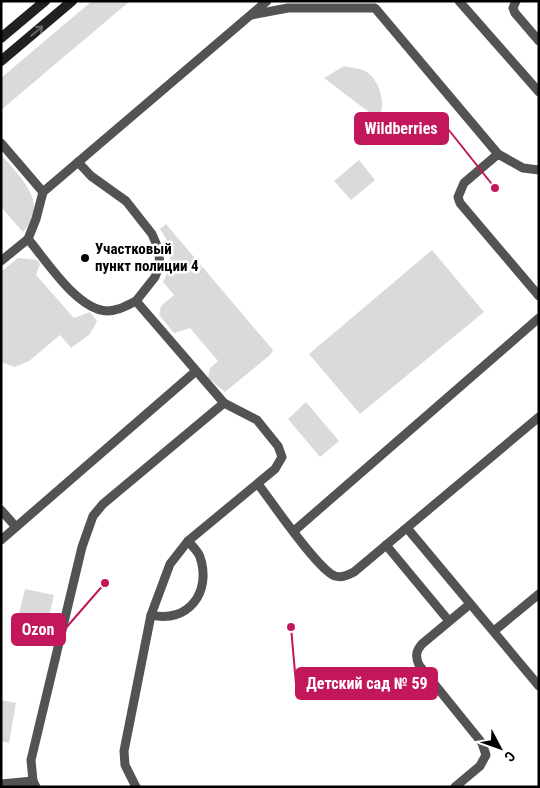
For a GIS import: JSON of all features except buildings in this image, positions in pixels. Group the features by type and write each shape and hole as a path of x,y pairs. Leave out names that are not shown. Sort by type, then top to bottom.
{"street":[{"path":"1,38 45,1"},
{"path":"1,61 72,1"}],"lane":[{"path":"1,261 28,239 36,220 43,192 267,1"},
{"path":"459,1 539,92"},
{"path":"516,1 513,8 515,13 539,41"},
{"path":"251,15 288,8 360,5 375,8 498,154 522,168 539,170"},
{"path":"1,143 43,192"},
{"path":"498,154 464,183 458,197 460,203 539,296"},
{"path":"28,239 76,296 88,305 106,311 120,310 136,301 155,277 160,264 158,248 152,234 132,208 91,176 78,162"},
{"path":"136,301 224,403 257,420 278,446 282,457 274,469 258,484 188,541 170,564 151,615 124,751 125,765 136,787"},
{"path":"294,531 539,318"},
{"path":"1,540 196,371"},
{"path":"1,784 34,784 31,760 82,547 93,516 103,504 224,403"},
{"path":"258,484 328,572 336,576 345,576 354,572 539,417"},
{"path":"1,510 16,527"},
{"path":"407,528 539,686"},
{"path":"151,615 164,618 178,616 190,608 200,592 203,572 199,555 188,541"},
{"path":"386,545 449,621"},
{"path":"494,631 539,594"},
{"path":"455,787 480,766 486,754 482,743 419,665 416,658 417,650 422,644 470,604"}],"shaded area":[{"path":"92,1 130,1 1,110 1,78"},
{"path":"344,66 366,71 376,82 382,101 381,114 378,119 324,78"},
{"path":"1,155 24,181 33,201 34,212 31,222 23,232 1,207"},
{"path":"359,160 375,180 351,200 334,181"},
{"path":"166,224 273,350 270,355 225,392 208,378 210,368 218,361 190,328 174,333 159,315 161,306 174,295 163,282 170,262 169,248 160,229"},
{"path":"432,250 484,312 360,414 309,354"},
{"path":"18,258 37,260 40,264 36,275 74,318 90,312 97,321 90,334 71,348 60,335 29,361 15,367 1,362 1,272"},
{"path":"306,402 339,441 320,457 288,419"},
{"path":"25,589 54,595 47,625 18,618"},
{"path":"1,700 16,703 9,743 1,741"}],"place":[{"name":"Wildberries","path":"495,188"},
{"name":"Участковый пункт полиции 4","path":"85,258"},
{"name":"Ozon","path":"105,583"},
{"name":"Детский сад № 59","path":"291,627"}]}
